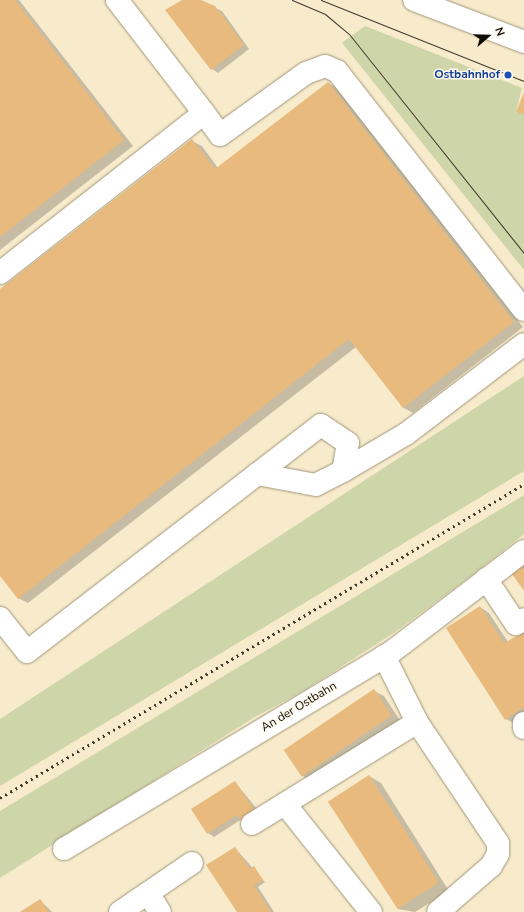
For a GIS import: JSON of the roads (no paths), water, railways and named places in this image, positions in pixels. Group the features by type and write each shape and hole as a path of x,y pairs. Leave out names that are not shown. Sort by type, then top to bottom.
{"main road":[{"path":"117,0 204,112 220,135 306,73 325,66 337,71 524,310"},
{"path":"414,0 524,42"},
{"path":"0,273 204,112"},
{"path":"257,474 316,485 406,434 524,344"},
{"path":"0,618 27,652 321,425 348,443 343,471"},
{"name":"An der Ostbahn","path":"64,849 384,656 524,551"},
{"path":"486,579 516,624 524,619"},
{"path":"384,656 417,722 498,842 498,854 491,866 438,912"},
{"path":"252,824 417,722"},
{"path":"524,723 524,728"},
{"path":"285,804 371,912"},
{"path":"120,912 192,863"},
{"path":"148,893 160,912"}],"tram line":[{"path":"292,0 325,14 349,34 524,253"},
{"path":"321,0 524,81"}],"railway":[{"path":"0,798 524,484"}],"place":[{"name":"Ostbahnhof","path":"508,75"}]}
